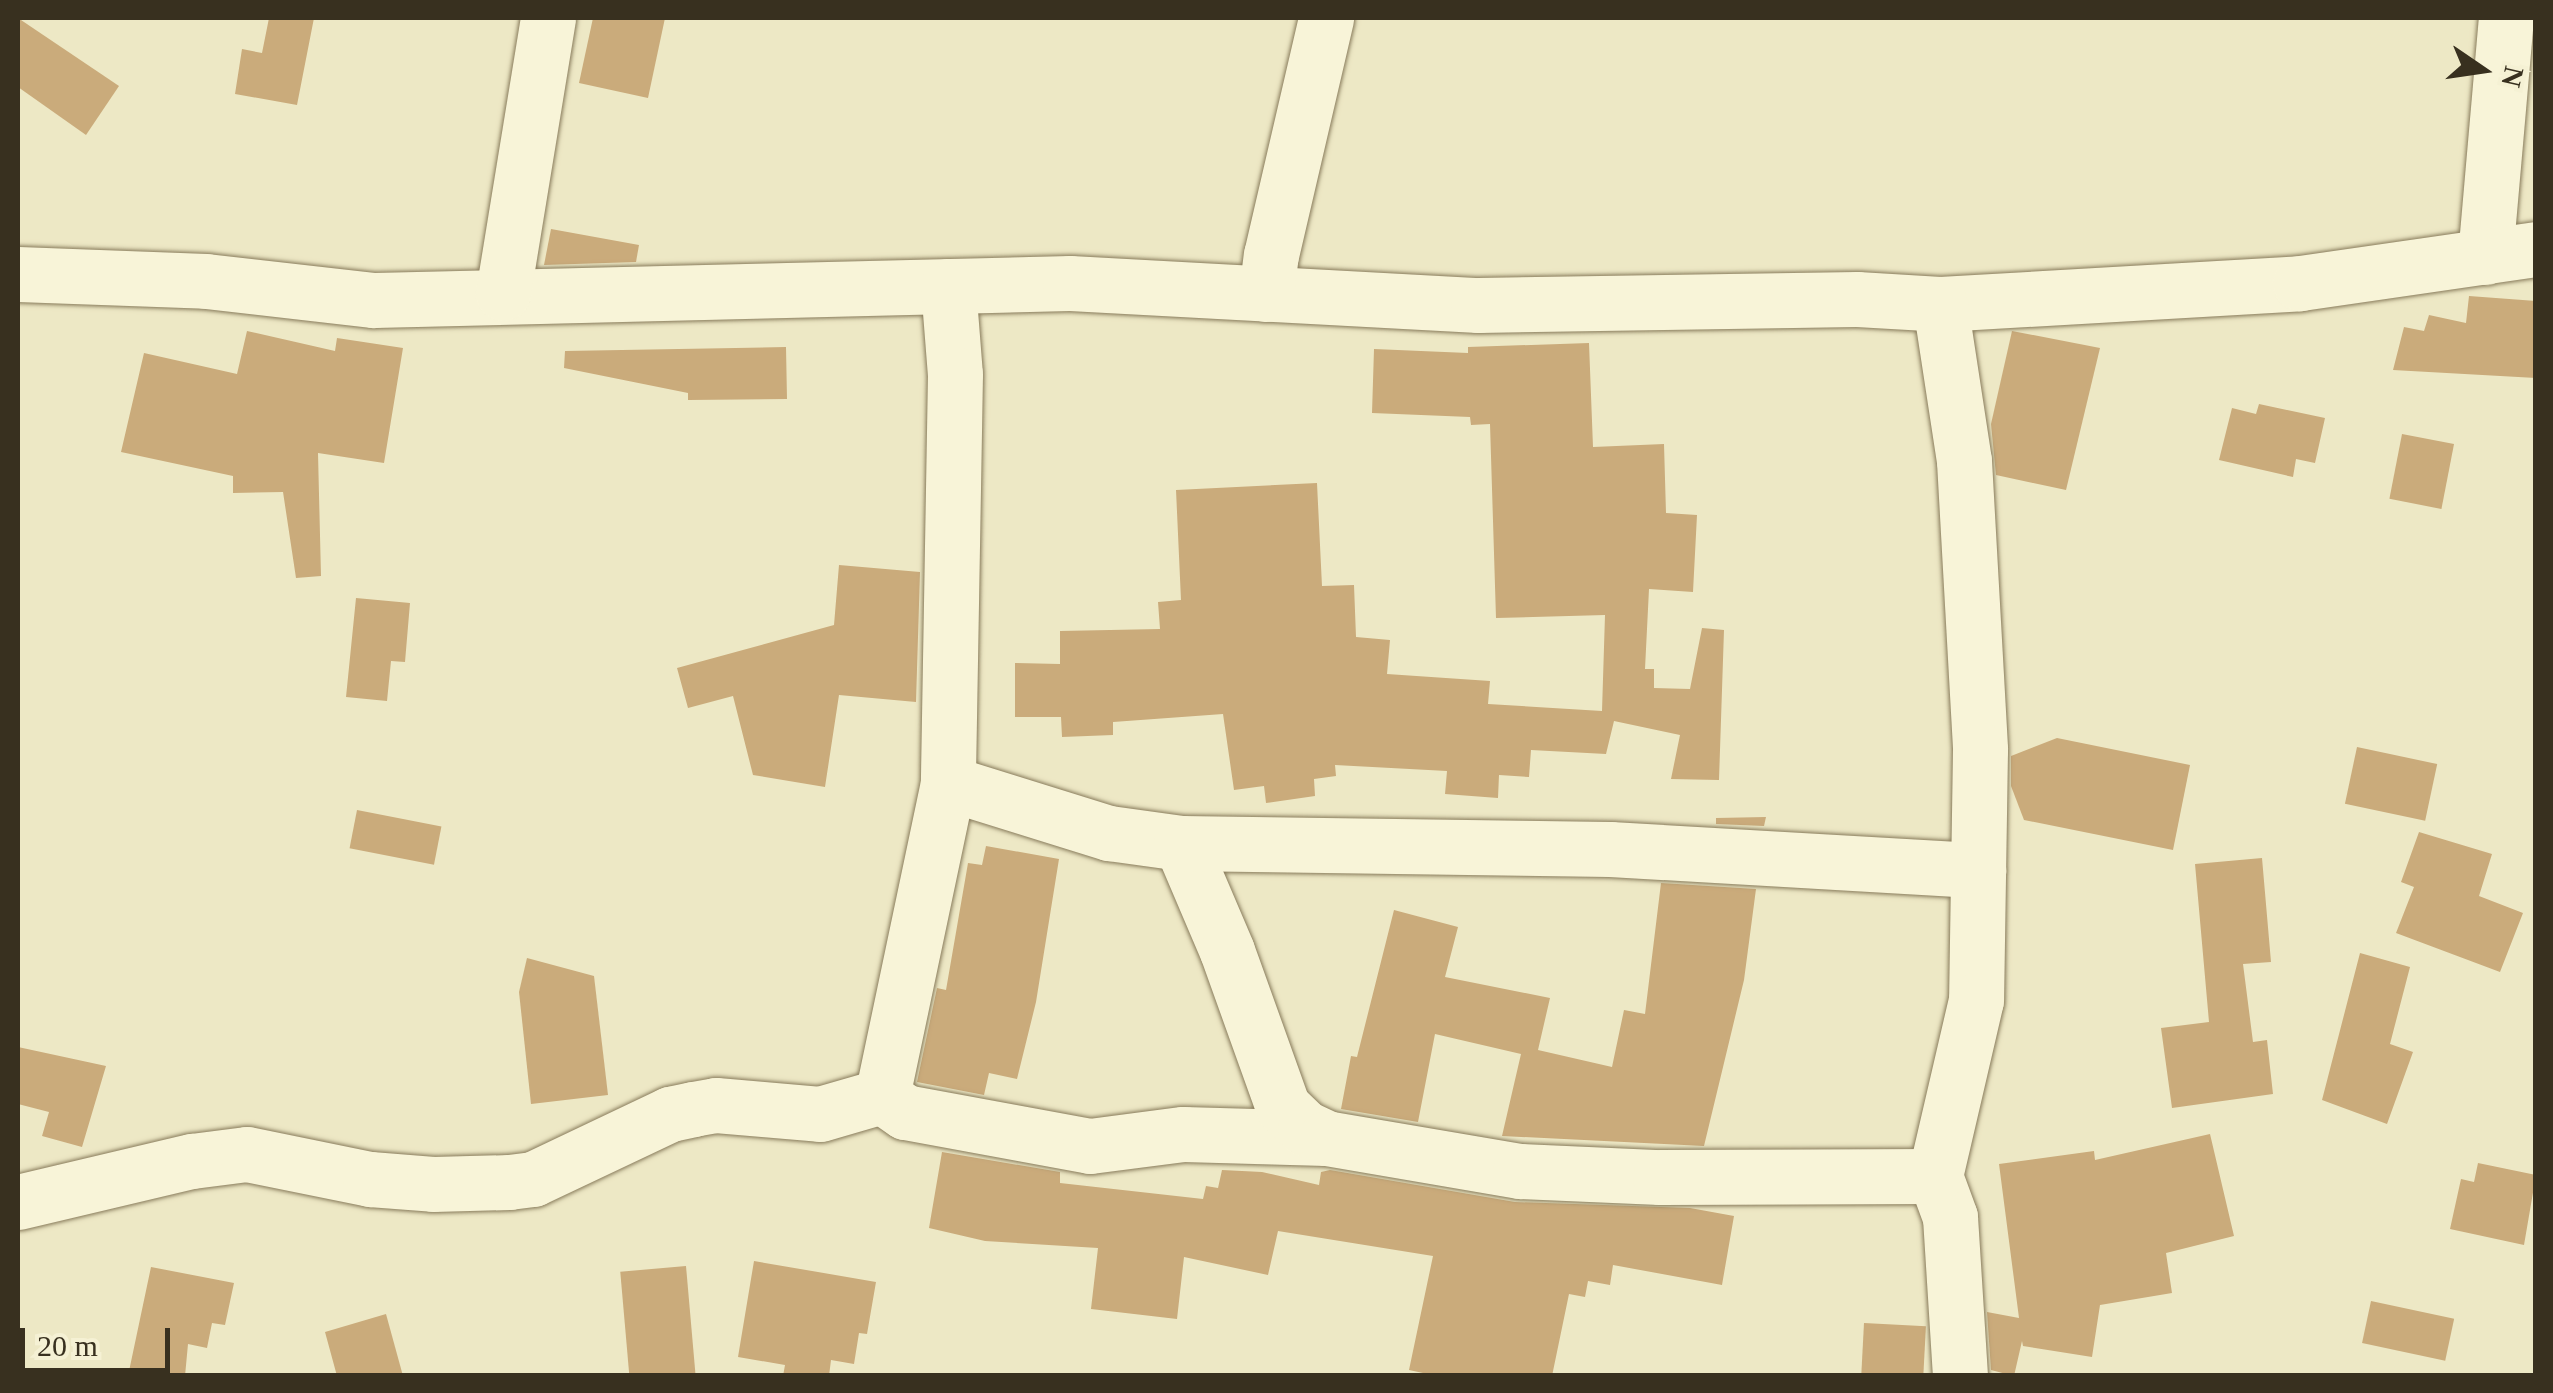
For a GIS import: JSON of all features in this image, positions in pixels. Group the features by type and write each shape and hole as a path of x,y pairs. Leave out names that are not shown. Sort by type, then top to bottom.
{"street":[{"path":"504,293 548,18"},
{"path":"1266,294 1271,255 1326,18"},
{"path":"18,274 150,276 374,300 504,293 785,293 1070,283 1478,305 1857,299 1940,304 2300,282 2510,253 2506,18"},
{"path":"882,1096 948,782 955,374 948,286"},
{"path":"1940,304 1962,441 1980,750 1976,1000 1934,1176 1950,1217 1960,1376"},
{"path":"948,782 1109,834 1181,843 1610,849 1978,870"},
{"path":"1181,843 1227,950 1282,1108 1305,1128 1326,1138"},
{"path":"882,1096 905,1112 1090,1146 1183,1134 1326,1138 1520,1171 1660,1177 1934,1176"},
{"path":"18,1202 192,1161 247,1154 370,1179 434,1184 533,1179 670,1114 716,1105 820,1114 882,1096"}],"building":[{"path":"18,18 119,86 86,135 18,87"},
{"path":"269,18 314,18 297,105 235,94 242,49 262,53"},
{"path":"593,18 665,18 648,98 579,83"},
{"path":"551,229 639,245 636,262 544,265"},
{"path":"2469,296 2536,301 2536,378 2393,370 2404,327 2424,331 2429,315 2466,323"},
{"path":"247,331 335,351 337,338 403,348 384,463 318,453 321,576 296,578 283,492 233,493 233,476 121,452 144,353 237,374"},
{"path":"2012,331 2100,348 2066,490 1996,475 1991,424"},
{"path":"1589,343 1593,447 1664,444 1666,513 1697,515 1693,592 1649,589 1645,669 1654,669 1654,688 1690,689 1702,628 1724,630 1719,780 1671,779 1680,735 1614,721 1606,754 1531,750 1529,777 1499,775 1498,798 1445,794 1447,771 1335,765 1336,776 1314,779 1315,796 1266,803 1264,786 1234,790 1223,714 1113,722 1113,735 1062,737 1061,717 1015,717 1015,663 1060,664 1060,631 1160,629 1158,602 1181,600 1176,490 1317,483 1322,586 1354,585 1356,637 1390,640 1387,674 1490,681 1488,704 1602,711 1605,615 1496,618 1490,424 1471,425 1470,417 1372,413 1374,349 1468,353 1468,347"},
{"path":"786,347 787,399 688,400 688,393 564,368 565,351"},
{"path":"2259,404 2325,418 2315,463 2296,459 2293,477 2219,460 2232,408 2256,414"},
{"path":"2402,434 2454,444 2441,509 2389,499"},
{"path":"839,565 920,572 916,702 839,695 825,787 753,775 733,696 688,708 677,668 834,625"},
{"path":"356,598 410,603 405,662 391,661 387,701 346,697"},
{"path":"2057,738 2190,765 2173,850 2024,820 2011,786 2011,756"},
{"path":"2357,747 2437,764 2425,821 2345,804"},
{"path":"357,810 441,826 434,865 350,848"},
{"path":"1766,817 1764,826 1716,824 1716,818"},
{"path":"2419,832 2492,854 2479,896 2523,913 2500,972 2396,933 2414,887 2401,882"},
{"path":"986,846 1059,859 1036,1002 1017,1079 989,1073 984,1095 917,1082 937,988 946,990 968,863 982,865"},
{"path":"2262,858 2271,962 2243,964 2253,1042 2267,1040 2273,1094 2172,1108 2161,1028 2209,1022 2195,864"},
{"path":"1661,883 1756,889 1744,980 1704,1146 1502,1136 1521,1054 1435,1034 1418,1122 1341,1109 1351,1056 1357,1057 1394,910 1458,927 1445,977 1550,998 1538,1050 1612,1067 1624,1010 1645,1014"},
{"path":"2360,953 2410,967 2390,1044 2413,1052 2387,1124 2322,1100"},
{"path":"527,958 594,976 608,1095 531,1104 519,992"},
{"path":"18,1047 106,1066 82,1147 42,1136 49,1112 18,1104"},
{"path":"2210,1134 2234,1236 2166,1253 2172,1293 2100,1305 2092,1357 2023,1346 2022,1341 2014,1376 1991,1370 1987,1312 2019,1318 1999,1164 2094,1151 2095,1160"},
{"path":"942,1152 1060,1172 1060,1183 1203,1199 1206,1186 1218,1188 1222,1170 1262,1172 1319,1185 1321,1172 1330,1170 1515,1202 1690,1208 1734,1216 1722,1285 1613,1265 1610,1285 1588,1281 1585,1297 1569,1294 1552,1376 1437,1376 1409,1370 1433,1256 1278,1231 1268,1275 1184,1257 1177,1319 1091,1309 1098,1248 985,1241 929,1228"},
{"path":"2478,1163 2536,1175 2524,1245 2450,1229 2461,1179 2474,1182"},
{"path":"754,1261 876,1282 867,1334 859,1333 854,1364 831,1360 829,1376 783,1376 785,1365 738,1357"},
{"path":"686,1266 696,1376 629,1376 620,1272"},
{"path":"151,1267 234,1283 225,1325 212,1323 207,1348 188,1344 185,1376 128,1376"},
{"path":"2371,1301 2454,1319 2445,1361 2362,1343"},
{"path":"386,1314 403,1376 337,1376 325,1332"},
{"path":"1864,1323 1926,1326 1923,1376 1861,1376"}]}
